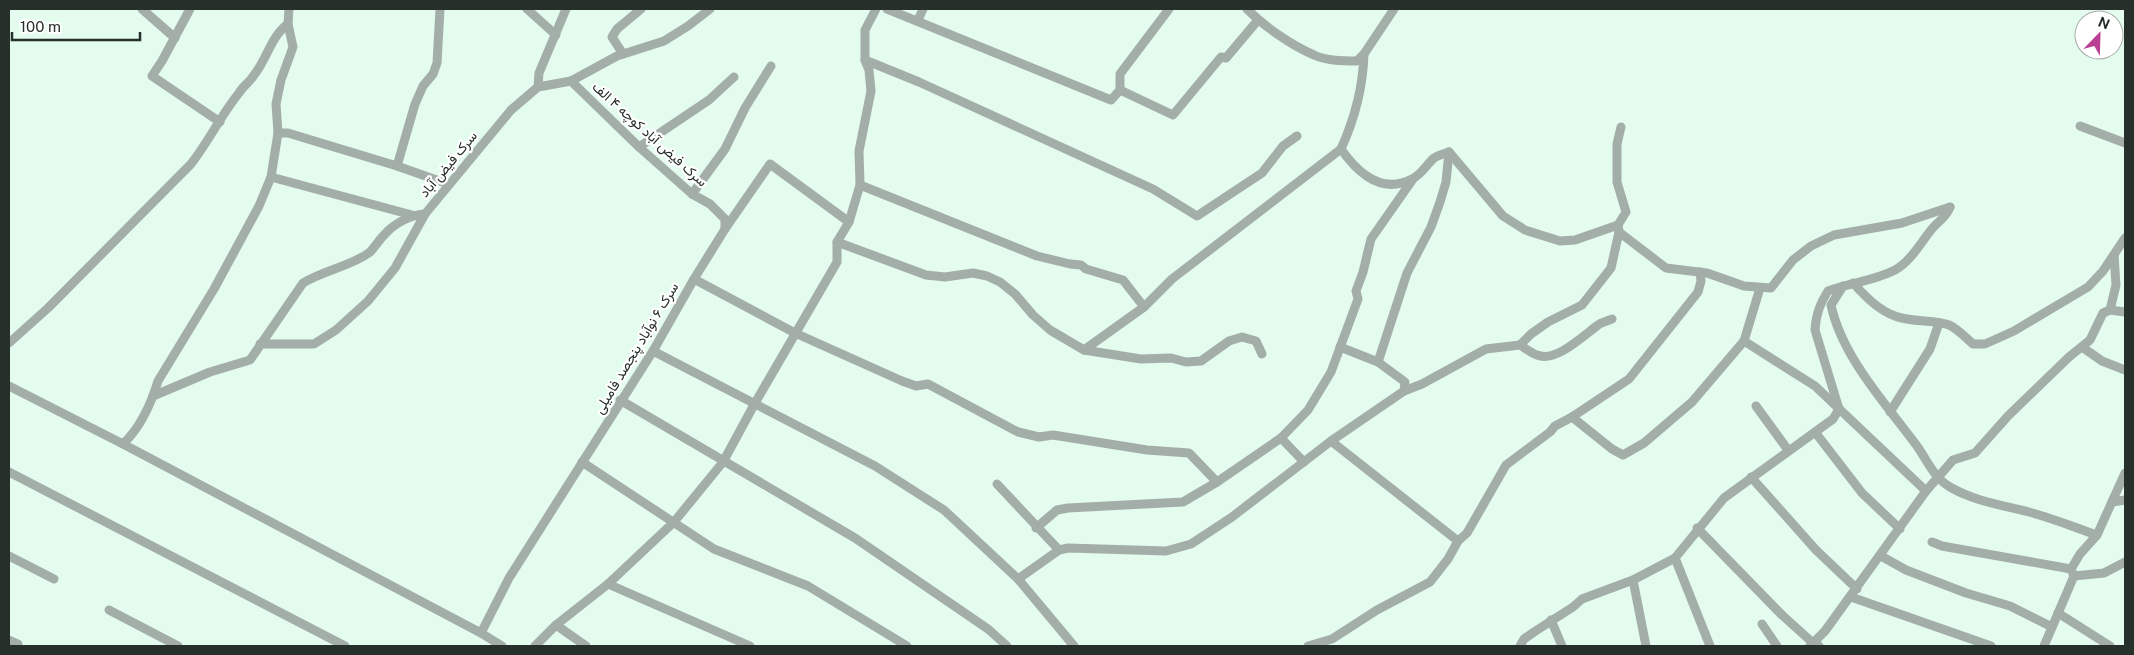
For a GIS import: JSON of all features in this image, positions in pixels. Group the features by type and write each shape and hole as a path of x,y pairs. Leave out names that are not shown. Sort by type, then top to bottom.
{"street":[{"path":"142,9 175,38"},
{"path":"190,9 152,76 220,122"},
{"path":"123,444 136,431 158,381 219,281 259,206 271,177 278,133 276,104 281,80 293,47 288,24 289,9"},
{"path":"397,166 415,104 423,86 433,74 436,63 440,9"},
{"path":"527,9 556,35"},
{"path":"566,9 539,73 538,87 571,81 623,54 664,41 710,9"},
{"path":"623,54 612,37 618,28 641,9"},
{"path":"535,646 556,625 608,584 674,522 724,462 755,403 837,262 837,242 849,222 860,185 859,151 871,91 869,70 865,60 865,30 876,9"},
{"path":"887,9 1111,100 1120,90 1120,74 1168,9"},
{"path":"918,20 923,9"},
{"path":"1247,9 1258,20 1315,56 1357,61 1364,54 1394,9"},
{"path":"1120,90 1173,115 1221,57 1226,58 1258,20"},
{"path":"9,343 48,308 191,164 239,91 254,75 279,30 288,24"},
{"path":"1084,350 1144,307 1172,279 1341,149 1354,119 1364,69 1364,54"},
{"path":"865,60 991,114 1153,189 1198,216 1262,172 1283,146 1297,136"},
{"path":"692,194 725,149 745,108 771,66"},
{"path":"640,147 709,100 734,77"},
{"name":"سرک فيض آباد کوچه ۴ الف","path":"571,81 692,194 710,204 725,219 724,229"},
{"name":"سرک فيض آباد","path":"153,396 210,372 250,360 303,283 315,275 353,262 370,252 386,232 412,215 425,214 511,110 538,87"},
{"path":"2080,126 2125,143"},
{"path":"1018,579 1059,550 1068,548 1166,551 1191,544 1232,517 1331,441 1404,391 1422,384 1486,350 1520,345 1531,334 1548,322 1582,305 1611,268 1618,228 1626,212 1617,182 1617,144 1621,127"},
{"path":"278,133 288,133 397,166 448,184"},
{"path":"1341,149 1367,178 1383,184 1412,179"},
{"path":"1449,152 1503,216 1525,230 1560,241 1575,240 1618,228"},
{"path":"1036,528 1057,510 1183,502 1217,482 1281,438 1308,410 1331,372 1358,299 1356,291 1371,239 1412,179 1436,157 1449,152"},
{"path":"1378,362 1408,273 1431,227 1440,202 1446,182 1449,152"},
{"name":"سرک ۶ نوآباد پنجصد فامیلی","path":"481,633 509,578 620,400 653,351 724,229 770,164 849,222"},
{"path":"271,177 412,215"},
{"path":"860,185 1038,256 1081,265 1086,269 1105,273 1122,280 1144,307"},
{"path":"1520,646 1524,639 1582,599 1633,580 1675,558 1724,498 1833,419 1839,409 1815,330 1821,301 1828,291 1879,277 1896,270 1910,258 1934,226 1948,212 1950,207 1902,223 1834,235 1810,246 1793,260 1771,288 1744,286 1706,273 1666,268 1618,228"},
{"path":"260,344 314,344 336,330 368,301 395,268 425,214"},
{"path":"837,242 926,275 945,278 973,273 987,276 1000,282 1015,294 1033,316 1050,330 1084,350 1141,359 1171,358 1186,362 1201,361 1229,342 1242,337 1256,341 1262,354"},
{"path":"1848,284 1896,317 1949,325 1973,344 1985,344 2014,330 2088,287 2124,243"},
{"path":"2110,310 2116,286 2114,255"},
{"path":"1308,646 1332,638 1430,582 1448,559 1458,541 1467,532 1506,466 1555,426 1572,417 1629,379 1698,292 1701,281 1700,272"},
{"path":"694,279 795,333 902,381 916,386 928,384 1018,432 1039,437 1053,435 1156,451 1190,453 1217,482"},
{"path":"1848,284 1831,305 1835,324 1890,412 1917,447 1938,479 1965,496 2030,513 2097,535"},
{"path":"1572,417 1623,455 1644,444 1692,402 1744,341 1760,288"},
{"path":"1698,528 1782,615 1814,645 1881,556 1926,491 1953,460 1975,453 2008,416 2069,357 2090,340 2104,312 2110,310 2125,312"},
{"path":"1520,345 1538,356 1549,356 1560,352 1599,323 1612,320"},
{"path":"1890,412 1930,348 1939,323"},
{"path":"1744,341 1815,386 1926,491"},
{"path":"1340,347 1378,362 1405,382 1404,391"},
{"path":"2082,347 2102,361 2125,370"},
{"path":"653,351 875,466 944,510 1018,579 1074,646"},
{"path":"9,386 123,444 481,633 502,646"},
{"path":"620,400 855,538 988,629 1007,646"},
{"path":"1756,406 1788,450"},
{"path":"1815,432 1862,493 1900,529"},
{"path":"1281,438 1304,462"},
{"path":"1331,441 1458,541"},
{"path":"582,462 714,549 808,586 907,646"},
{"path":"9,472 345,646"},
{"path":"2044,646 2080,554 2097,535 2125,473"},
{"path":"1751,477 1816,550 1857,589"},
{"path":"997,484 1036,528 1059,550"},
{"path":"2112,502 2125,500"},
{"path":"1932,542 1942,546 2073,573 2104,573 2125,562"},
{"path":"9,556 54,579"},
{"path":"1881,556 1906,570 1966,593 2010,606 2052,627"},
{"path":"1675,558 1710,646"},
{"path":"1633,580 1646,646"},
{"path":"608,584 750,646"},
{"path":"1851,596 1991,646"},
{"path":"109,610 178,646"},
{"path":"2058,612 2110,646"},
{"path":"1551,620 1562,646"},
{"path":"1762,624 1777,646"},
{"path":"556,625 586,646"},
{"path":"9,640 18,644"}]}
